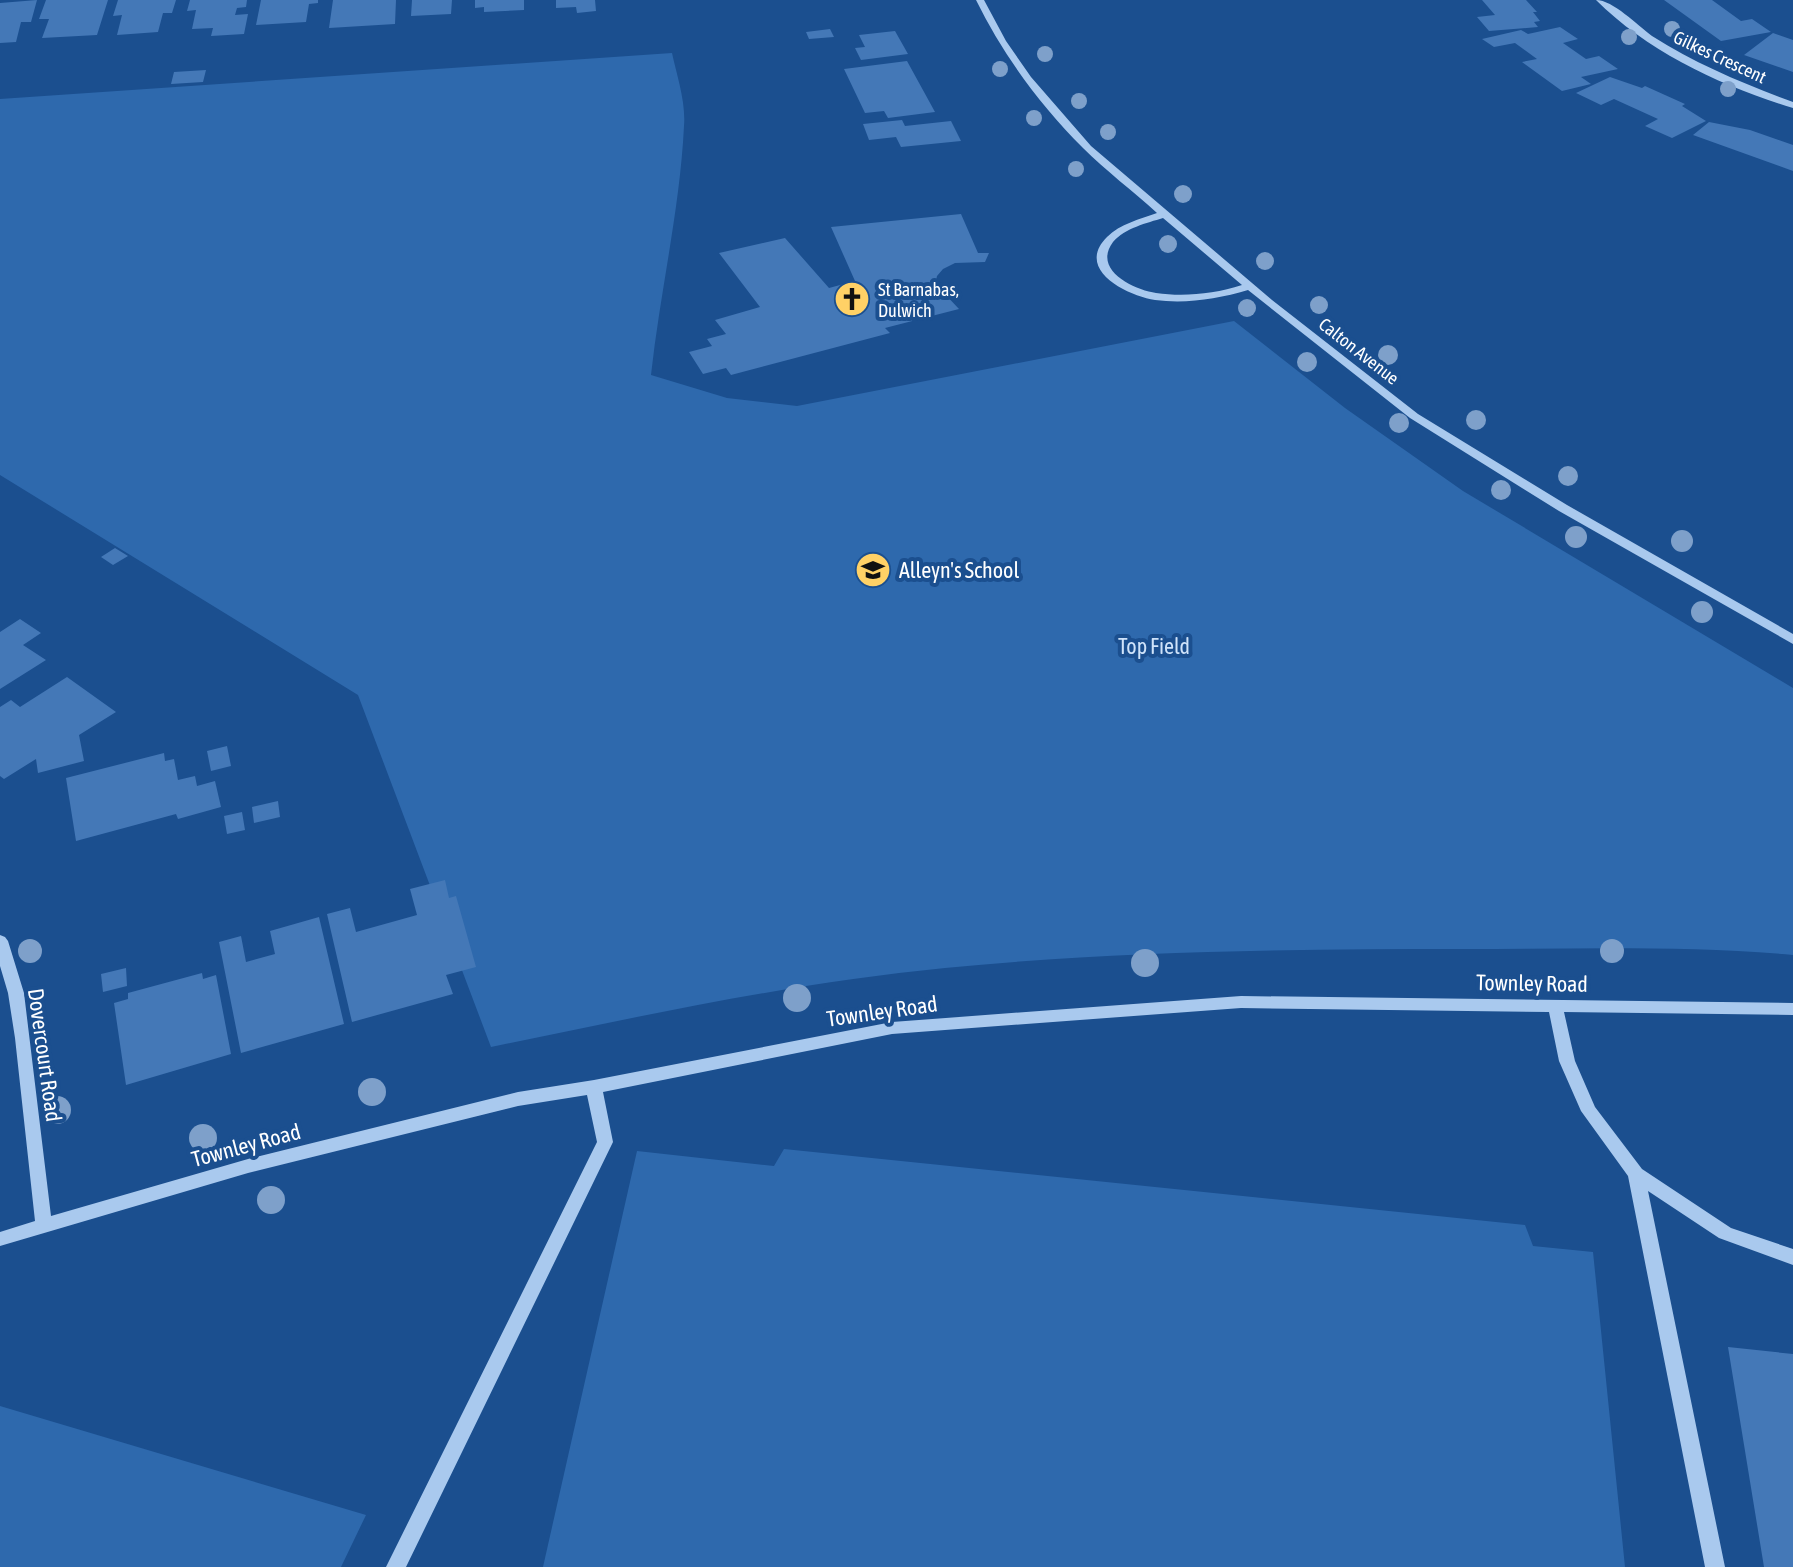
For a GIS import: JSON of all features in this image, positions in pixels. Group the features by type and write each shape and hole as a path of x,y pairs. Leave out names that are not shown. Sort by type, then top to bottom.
{"street":[{"name":"Calton Avenue","path":"980,0 1021,69 1050,109 1114,173 1338,360 1414,416 1563,508 1793,640"},
{"name":"Gilkes Crescent","path":"1600,0 1634,29 1674,56 1723,80 1793,105"},
{"path":"1163,214 1120,232 1108,242 1103,265 1117,282 1152,295 1179,298 1230,294 1249,286"},
{"name":"Dovercourt Road","path":"0,941 16,993 23,1038 44,1225"},
{"name":"Townley Road","path":"0,1239 318,1148 518,1099 892,1028 1241,1002 1793,1009"},
{"path":"1555,1006 1567,1061 1589,1111 1636,1174 1725,1233 1793,1257"},
{"path":"396,1567 605,1142 594,1087"},
{"path":"1636,1174 1715,1567"}],"green space":[{"name":"Top Field","path":"672,53 682,98 684,126 651,375 727,398 797,406 1234,321 1345,408 1463,491 1793,688 1793,955 1587,948 1334,950 1204,952 1010,962 888,974 774,991 491,1047 358,695 0,475 0,99"},
{"path":"784,1149 1525,1225 1533,1246 1593,1252 1625,1567 543,1567 637,1151 774,1166"},
{"path":"0,1406 366,1515 341,1567 0,1567"}],"building":[{"path":"37,0 31,22 21,22 16,42 0,43 0,3"},
{"path":"46,0 108,0 97,35 42,38 49,19 39,19"},
{"path":"118,0 176,0 172,13 163,13 158,32 117,35 122,15 113,16"},
{"path":"190,0 247,0 246,7 237,8 235,15 248,14 244,34 211,36 213,28 192,29 196,10 187,11"},
{"path":"261,0 318,0 318,3 309,4 306,22 256,25"},
{"path":"333,0 396,0 395,24 329,28"},
{"path":"412,0 452,0 451,14 411,16"},
{"path":"475,0 524,0 524,10 484,12 484,7 475,8"},
{"path":"556,0 595,0 596,11 577,13 576,7 556,8"},
{"path":"1482,0 1526,0 1537,12 1533,12 1540,21 1534,22 1538,27 1489,31 1477,17 1495,15"},
{"path":"1664,0 1712,0 1741,21 1752,19 1771,32 1721,41"},
{"path":"1560,27 1578,39 1563,43 1586,59 1599,56 1618,69 1581,77 1591,84 1562,91 1522,62 1537,59 1515,43 1494,47 1482,39 1521,30 1528,34"},
{"path":"830,29 834,37 809,39 806,32"},
{"path":"895,31 908,54 861,60 855,48 865,47 859,35"},
{"path":"1773,33 1793,40 1793,72 1744,55"},
{"path":"907,61 935,112 888,118 884,111 865,113 844,69"},
{"path":"206,70 203,82 171,84 174,72"},
{"path":"1610,77 1642,88 1645,86 1685,104 1682,106 1706,121 1672,138 1645,126 1658,119 1614,99 1601,105 1576,93"},
{"path":"902,120 905,126 951,121 961,141 901,147 896,137 869,140 863,124"},
{"path":"1709,122 1750,130 1793,145 1793,171 1693,135"},
{"name":"St Barnabas, Dulwich","path":"961,214 978,253 989,253 985,262 955,263 937,276 934,290 943,292 959,309 885,328 890,333 731,375 726,368 703,374 689,352 712,346 707,339 726,334 715,320 760,307 719,253 785,238 829,288 855,281 831,227"},
{"path":"115,548 128,556 113,565 101,557"},
{"path":"20,619 41,633 23,645 46,660 0,689 0,632"},
{"path":"67,677 116,712 79,735 84,761 38,773 36,759 4,779 0,776 0,707 11,700 20,707"},
{"path":"227,746 231,766 211,771 207,751"},
{"path":"164,753 165,761 174,759 178,780 195,776 197,786 215,781 221,807 178,819 176,814 76,841 66,778"},
{"path":"278,801 280,817 254,823 252,807"},
{"path":"242,812 245,830 227,834 224,816"},
{"path":"445,880 449,898 456,896 476,967 446,975 453,994 352,1022 327,914 350,908 356,932 417,915 410,889"},
{"path":"319,917 344,1024 241,1053 219,942 241,936 246,962 275,954 270,931"},
{"path":"126,968 127,986 103,992 101,974"},
{"path":"202,973 203,979 216,975 231,1054 126,1085 114,1003 128,999 128,993"},
{"path":"1728,1347 1793,1354 1793,1567 1764,1567"}],"place":[{"name":"St Barnabas, Dulwich","path":"852,299"},
{"name":"Alleyn's School","path":"873,570"}]}
